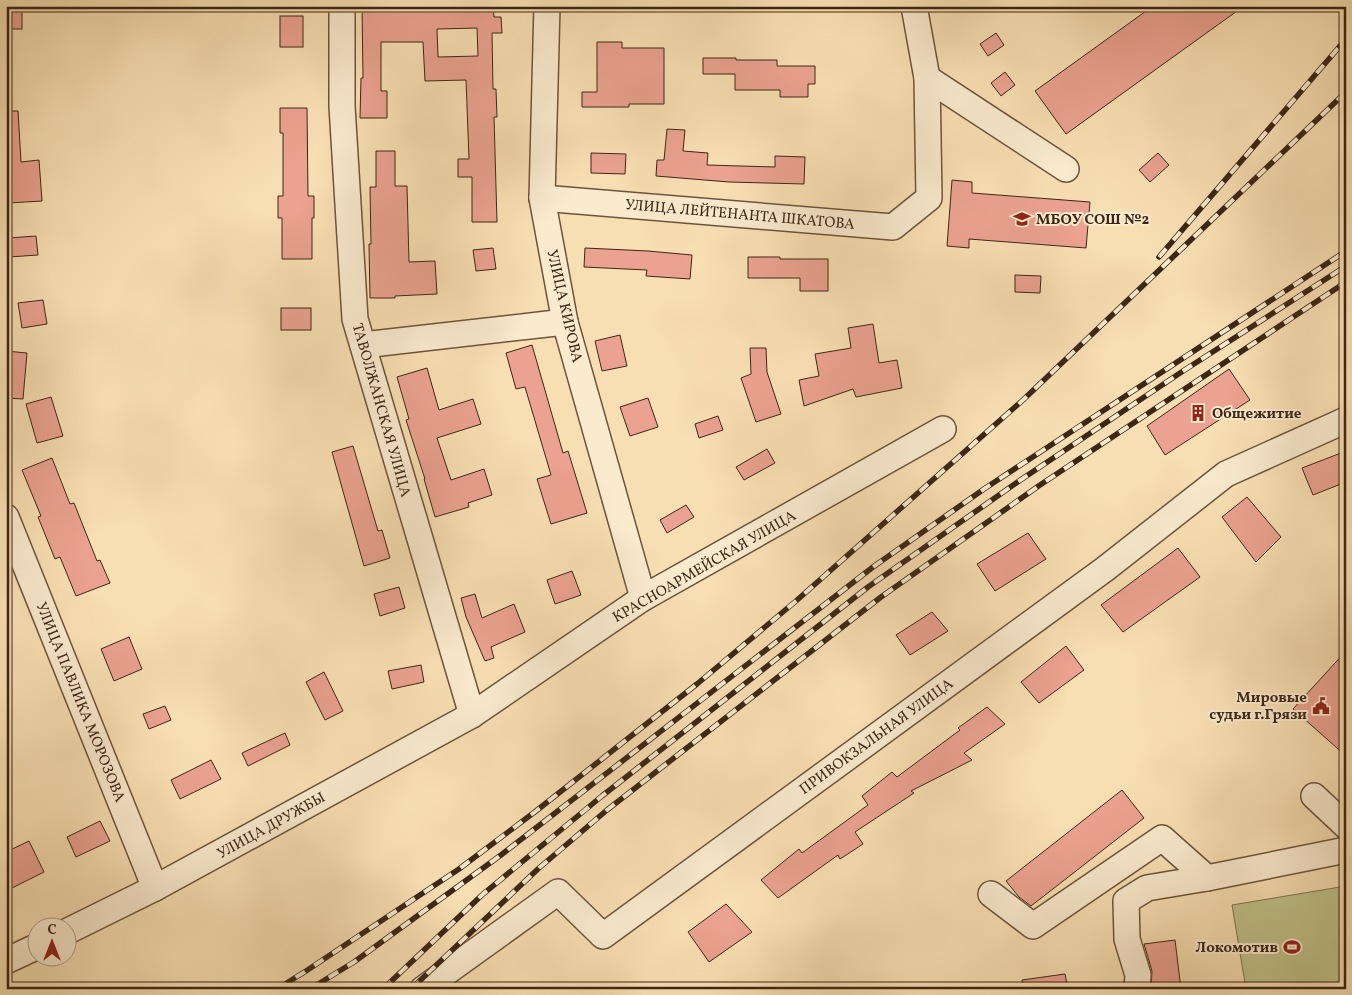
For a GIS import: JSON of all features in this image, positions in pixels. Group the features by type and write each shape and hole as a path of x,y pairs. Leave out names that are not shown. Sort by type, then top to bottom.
{"street":[{"name":"ТАВОЛЖАНСКАЯ УЛИЦА","path":"342,6 342,106 355,319 472,715"},
{"name":"УЛИЦА КИРОВА","path":"547,6 542,198 565,322 643,598"},
{"path":"914,6 927,78 1066,169"},
{"name":"УЛИЦА ЛЕЙТЕНАНТА ШКАТОВА","path":"542,198 892,227 929,198 927,78"},
{"path":"363,345 565,322"},
{"name":"ПРИВОКЗАЛЬНАЯ УЛИЦА","path":"423,989 558,892 603,936 1105,569 1226,474 1346,420"},
{"name":"КРАСНОАРМЕЙСКАЯ УЛИЦА","path":"472,715 643,598 943,429"},
{"name":"УЛИЦА ПАВЛИКА МОРОЗОВА","path":"6,517 155,888"},
{"name":"УЛИЦА ДРУЖБЫ","path":"78,926 155,888 472,715"},
{"path":"1314,796 1346,826"},
{"path":"991,894 1033,926 1162,838 1207,878"},
{"path":"1137,989 1138,975 1127,939 1126,901 1147,888 1346,850"},
{"path":"6,961 28,951"}],"green space":[{"name":"Локомотив","path":"1346,886 1346,989 1246,989 1232,905"}],"building":[{"path":"6,6 22,6 22,29 6,29"},
{"path":"362,6 493,6 494,17 501,17 502,33 492,33 493,89 496,89 497,117 494,117 497,222 472,222 472,177 458,177 458,159 469,159 466,80 425,81 423,42 381,42 381,91 387,91 387,118 360,118 361,78 363,78","holes":["477,28 478,56 438,57 437,29"]},
{"path":"1153,6 1244,6 1066,134 1035,91"},
{"path":"280,16 303,16 303,47 280,47"},
{"path":"996,33 1004,45 988,56 980,44"},
{"path":"597,42 622,42 622,48 664,48 664,104 629,104 629,107 582,107 582,92 597,92"},
{"path":"703,58 777,60 777,66 815,66 815,84 808,84 808,97 780,97 780,90 735,90 735,74 703,74"},
{"path":"1005,72 1015,85 1001,96 991,83"},
{"path":"280,108 307,108 308,196 314,196 312,259 282,259 282,218 278,218 278,196 283,196 283,133 280,133"},
{"path":"6,111 18,111 21,162 39,160 42,201 8,203 6,185"},
{"path":"667,129 685,130 683,151 708,153 707,165 775,167 775,156 805,157 804,184 729,182 656,176 657,160 664,160"},
{"path":"376,151 395,151 395,186 407,186 409,262 435,261 437,294 370,298 370,187 376,187"},
{"path":"591,153 626,154 625,174 591,173"},
{"path":"1158,153 1169,165 1150,182 1139,170"},
{"path":"952,180 972,182 972,193 1090,202 1086,248 969,239 969,248 947,246"},
{"path":"36,236 38,255 9,257 8,238"},
{"path":"493,248 496,269 476,271 473,250"},
{"path":"585,248 692,255 690,279 646,276 647,270 584,267"},
{"path":"748,257 828,259 828,291 800,291 800,278 748,278"},
{"path":"1015,275 1041,276 1040,293 1015,292"},
{"path":"43,300 47,324 22,328 18,303"},
{"path":"281,308 311,308 311,330 281,330"},
{"path":"873,324 879,363 897,360 902,388 856,397 853,389 804,406 799,380 819,376 815,354 851,348 848,328"},
{"path":"620,335 627,366 602,371 595,341"},
{"path":"532,345 563,453 568,451 587,513 551,524 537,479 551,475 525,387 516,389 506,353"},
{"path":"750,348 766,348 767,372 781,414 756,422 741,378 751,374"},
{"path":"6,351 27,353 23,399 6,398"},
{"path":"427,368 439,410 473,399 481,424 437,438 451,480 484,469 492,495 468,503 469,507 435,517 406,420 409,419 397,377"},
{"name":"Общежитие","path":"1229,369 1250,400 1165,455 1147,426"},
{"path":"51,397 63,436 37,443 26,404"},
{"path":"648,398 658,427 630,436 620,407"},
{"path":"718,416 723,430 699,438 695,424"},
{"path":"353,446 378,531 382,530 390,558 364,566 332,452"},
{"path":"767,449 775,463 744,480 736,467"},
{"path":"1341,453 1346,464 1346,482 1313,495 1302,468"},
{"path":"52,458 70,504 74,503 97,561 100,560 110,583 76,596 60,557 55,559 38,517 41,516 22,470"},
{"path":"1247,497 1281,537 1256,562 1222,517"},
{"path":"686,505 694,517 667,533 660,520"},
{"path":"1028,533 1046,559 995,591 977,564"},
{"path":"1178,548 1200,577 1123,632 1101,605"},
{"path":"572,571 581,595 555,604 547,580"},
{"path":"399,587 405,608 380,616 374,594"},
{"path":"475,594 482,618 514,604 525,632 491,647 494,658 485,661 466,617 461,598"},
{"path":"932,612 948,631 910,655 896,635"},
{"path":"129,637 142,669 114,681 101,649"},
{"path":"1066,646 1084,670 1039,703 1021,682"},
{"name":"Мировые судьи г.Грязи","path":"1346,651 1346,756 1293,709"},
{"path":"421,665 424,682 392,689 388,671"},
{"path":"324,672 343,711 325,720 306,682"},
{"path":"165,706 171,720 149,729 143,714"},
{"path":"987,707 1005,724 964,753 972,760 911,791 914,793 855,832 863,844 840,859 838,855 778,898 761,880 799,849 802,853 868,805 862,796 892,772 897,777 960,730 958,728"},
{"path":"285,733 290,745 248,766 242,753"},
{"path":"211,760 221,779 180,799 171,780"},
{"path":"1122,790 1144,818 1031,906 1019,897 1006,881"},
{"path":"100,821 110,841 76,857 67,837"},
{"path":"29,841 44,872 6,891 6,852"},
{"path":"726,904 752,932 709,962 688,932"},
{"path":"1175,940 1181,989 1151,989 1152,971 1144,944"},
{"path":"1065,974 1068,989 1023,989 1022,980"}],"railway":[{"path":"1159,257 1346,39"},
{"path":"277,989 459,869 697,684 796,601 1023,400 1346,92"},
{"path":"310,989 354,962 501,855 873,567 984,489 1346,251"},
{"path":"383,989 482,895 602,796 868,587 1019,481 1183,371 1346,266"},
{"path":"411,989 539,868 607,810 881,597 1040,485 1346,282"}],"place":[{"name":"МБОУ СОШ №2","path":"1022,219"},
{"name":"Общежитие","path":"1198,413"},
{"name":"Мировые судьи г.Грязи","path":"1321,706"},
{"name":"Локомотив","path":"1292,947"}]}
